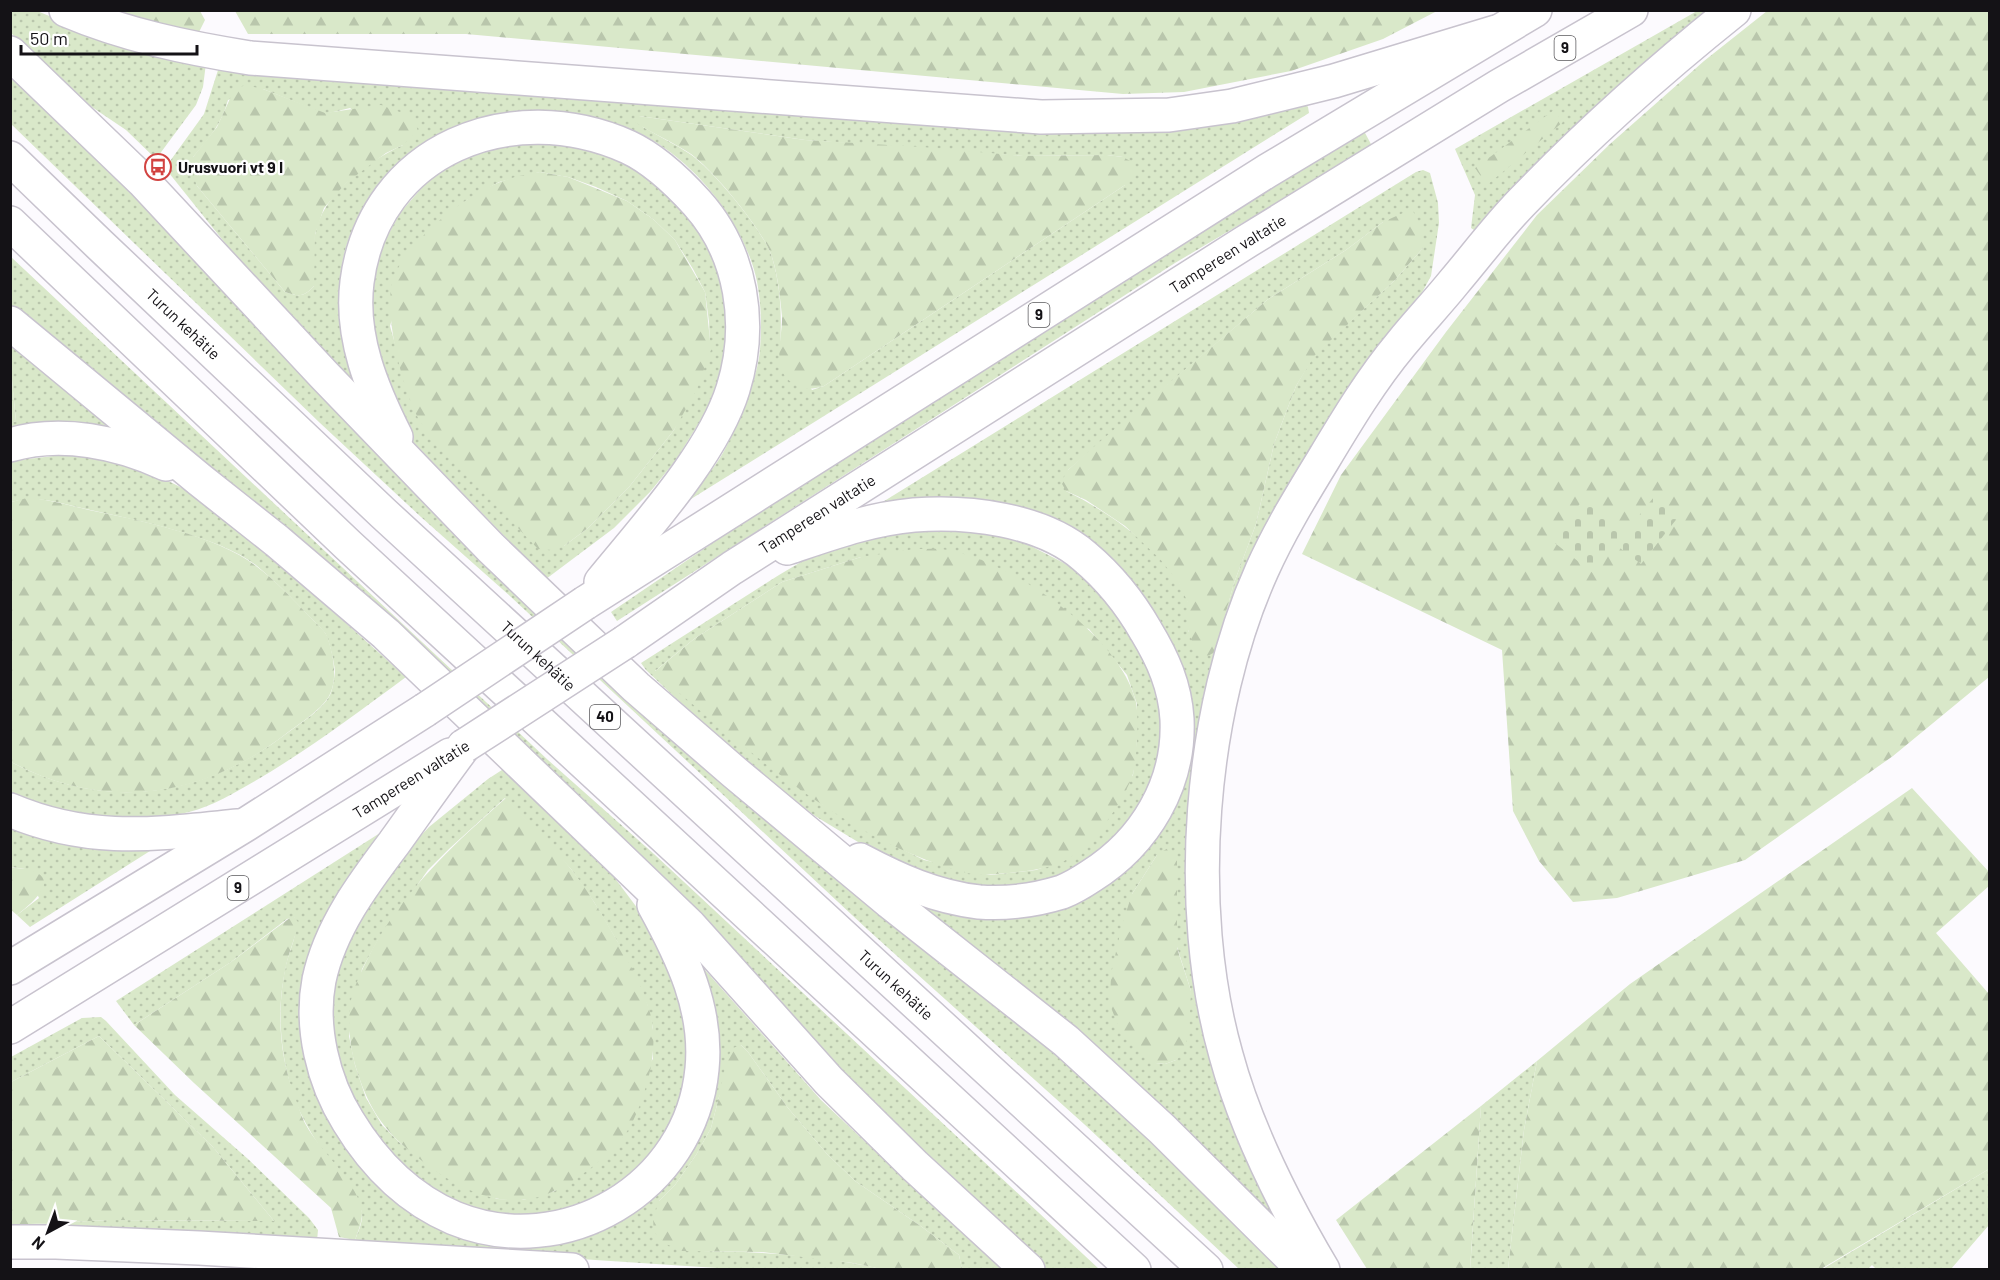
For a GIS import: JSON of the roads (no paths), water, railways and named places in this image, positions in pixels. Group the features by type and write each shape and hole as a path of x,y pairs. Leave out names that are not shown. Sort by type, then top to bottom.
{"highway":[{"path":"66,10 97,22 171,44 250,58 1041,117 1169,115 1232,106 1334,81 1496,32"},
{"name":"9","path":"10,968 245,825 425,710 585,603 1267,171 1535,10"},
{"name":"Tampereen valtatie","path":"10,1028 464,746 625,642 732,568 1244,243 1499,86 1631,10"},
{"path":"1323,1269 1292,1217 1253,1132 1226,1056 1209,978 1202,902 1204,819 1215,729 1235,644 1262,571 1303,493 1347,419 1399,346 1517,207 1581,142 1640,88 1734,10"},
{"path":"10,53 143,181 324,375 491,548 636,687 810,835 1075,1049 1162,1129 1304,1269"},
{"path":"408,461 366,367 358,334 356,309 357,285 365,248 381,211 403,183 428,160 454,145 476,135 516,127 556,128 612,141 631,148 662,169 706,213 726,246 736,274 743,310 741,352 733,388 710,437 676,487 585,603"},
{"name":"Turun kehätie","path":"10,158 384,514 1206,1269"},
{"path":"10,223 348,545 1134,1269"},
{"path":"10,323 277,541 386,634 690,926 829,1081 915,1166 1028,1269"},
{"path":"10,445 40,440 73,440 107,444 149,456 200,480"},
{"path":"732,568 854,525 894,517 949,514 1000,519 1045,533 1083,555 1127,600 1163,660 1169,676 1176,703 1177,733 1170,774 1161,800 1140,833 1118,855 1098,871 1064,891 1013,902 980,902 949,897 903,882 810,835"},
{"path":"464,746 377,863 353,901 330,946 318,993 319,1042 342,1112 374,1160 416,1198 454,1218 494,1230 535,1232 553,1229 590,1217 623,1200 655,1174 674,1152 692,1119 699,1092 703,1067 700,1022 687,969 641,880"},
{"path":"10,810 61,827 115,835 148,835 245,825"},
{"path":"10,1242 199,1248 572,1269"}],"place":[{"name":"Urusvuori vt 9 I","path":"158,167"}]}
